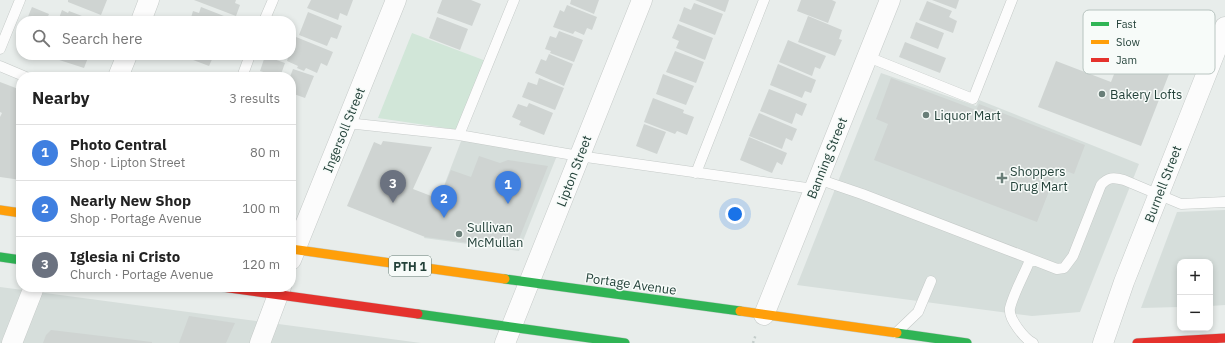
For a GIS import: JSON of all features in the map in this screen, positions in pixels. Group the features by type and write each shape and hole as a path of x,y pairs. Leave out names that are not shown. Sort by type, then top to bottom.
{"highway":[{"path":"0,210 16,212"},
{"name":"Portage Avenue","path":"296,254 529,283 967,343"},
{"path":"0,257 16,259"},
{"path":"284,292 508,335 626,343"},
{"path":"1137,343 1225,338"}],"street":[{"path":"143,16 150,0"},
{"name":"Ingersoll Street","path":"296,243 396,0"},
{"name":"Lipton Street","path":"508,335 642,0"},
{"name":"Banning Street","path":"764,315 890,0"},
{"name":"Burnell Street","path":"1215,52 1225,27"},
{"path":"123,72 126,60"},
{"name":"Burnell Street","path":"1103,343 1158,195 1206,74"},
{"path":"12,343 32,292"},
{"path":"260,343 279,292"}],"lane":[{"path":"0,49 20,0"},
{"path":"266,16 272,0"},
{"path":"459,135 514,0"},
{"path":"696,173 764,0"},
{"path":"868,57 973,99 1012,0"},
{"path":"244,72 248,60"},
{"path":"0,66 16,73"},
{"path":"347,122 459,135 579,156 696,173 816,184 862,194 1057,270 1064,268 1070,262 1101,185 1105,180 1117,178 1181,204 1225,202"},
{"path":"1030,260 1010,309 1012,318 1026,339 1033,343"},
{"path":"895,333 918,312 931,281"}],"shaded area":[{"path":"881,73 976,106 979,100 1139,164 1080,312 1032,316 797,285"},
{"path":"463,136 558,153 519,251 424,238"},
{"path":"1225,210 1225,305 1213,306 1213,259 1177,259 1177,307 1141,308 1177,212"},
{"path":"0,287 16,289 16,292 38,292 421,343 0,343"}],"green space":[{"path":"412,33 486,61 459,130 378,118"}],"building":[{"path":"68,0 107,0 101,15 68,2"},
{"path":"194,0 236,0 235,3 240,5 236,16"},
{"path":"311,0 353,0 347,16 340,13 338,20 307,8"},
{"path":"442,0 471,0 481,4 472,26 437,13"},
{"path":"571,0 599,0 594,14 570,4"},
{"path":"695,0 729,0 725,12"},
{"path":"801,0 832,0 836,2 828,23 797,11"},
{"path":"932,0 959,0 956,9"},
{"path":"927,1 952,11 949,17 957,21 953,33 919,20"},
{"path":"694,3 723,14 715,35 679,21 684,7 691,10"},
{"path":"567,5 597,17 592,30 587,28 584,35 575,31 573,34 553,27 560,10 564,12"},
{"path":"32,7 49,14 48,16 28,16"},
{"path":"201,7 224,16 192,16 193,11 199,13"},
{"path":"62,10 82,16 60,16"},
{"path":"308,12 342,26 337,39 331,37 327,46 299,35"},
{"path":"808,16 842,30 839,39 842,40 835,56 798,42"},
{"path":"437,17 468,29 460,50 429,38"},
{"path":"916,22 944,33 938,49 910,38"},
{"path":"678,24 713,38 705,60 676,48 679,41 672,38"},
{"path":"559,31 583,40 574,62 550,53 551,51 545,49 550,36 556,38"},
{"path":"296,37 333,52 327,66 321,63 317,73 306,68 304,71 297,68 298,66 287,61 296,60"},
{"path":"788,40 826,56 820,69 815,67 812,76 779,62"},
{"path":"905,42 946,58 940,73 899,57"},
{"path":"675,51 704,62 696,83 666,72"},
{"path":"549,54 573,64 564,86 535,73 541,59 546,61"},
{"path":"59,60 87,60 84,68"},
{"path":"193,60 212,60 209,66"},
{"path":"264,60 276,60 285,63 282,72 260,71"},
{"name":"Bakery Lofts","path":"1056,61 1083,71 1083,74 1090,74 1111,82 1114,74 1169,74 1141,146 1038,107"},
{"path":"778,64 816,80 811,93 805,91 802,98 770,85"},
{"path":"293,69 314,76 305,98 296,95 296,72 292,72"},
{"path":"663,74 694,86 686,105 656,94"},
{"path":"539,78 564,88 555,110 522,97 528,82 537,85"},
{"path":"891,78 976,110 979,104 1085,145 1074,174 1058,168 1037,222 874,160 888,124 876,119"},
{"path":"0,82 16,88 16,179 0,177 0,117 2,113 0,112"},
{"path":"769,89 807,104 802,116 796,113 792,124 760,111"},
{"path":"653,98 684,110 683,113 694,117 687,135 677,131 675,134 644,122"},
{"path":"529,103 553,113 544,135 519,125 521,121 512,117 518,104 527,107"},
{"path":"759,113 797,129 792,141 786,138 782,149 749,136"},
{"path":"644,124 666,132 657,154 636,146"},
{"path":"749,137 787,153 782,165 777,162 772,173 740,160"},
{"path":"383,141 432,147 413,189 439,199 451,170 471,177 479,156 500,163 508,160 548,166 515,249 425,237 347,206 374,142 381,145"},
{"path":"189,316 235,323 226,343 179,343"},
{"path":"51,330 152,343 43,343 46,335"}],"traffic: fast":[{"path":"0,257 16,259"},
{"path":"505,279 740,311"},
{"path":"418,314 625,343"},
{"path":"897,333 967,343"}],"traffic: slow":[{"path":"0,210 16,212"},
{"path":"296,250 505,279"},
{"path":"740,311 897,333"}],"traffic: jam":[{"path":"258,292 418,314"},
{"path":"1137,343 1225,338"}],"place":[{"name":"Bakery Lofts","path":"1102,94"},
{"name":"Liquor Mart","path":"926,115"},
{"name":"Shoppers Drug Mart","path":"1002,178"},
{"name":"Iglesia ni Cristo","path":"393,203"},
{"name":"Photo Central","path":"508,204"},
{"name":"Nearly New Shop","path":"444,218"},
{"name":"Sullivan McMullan","path":"459,234"}]}
